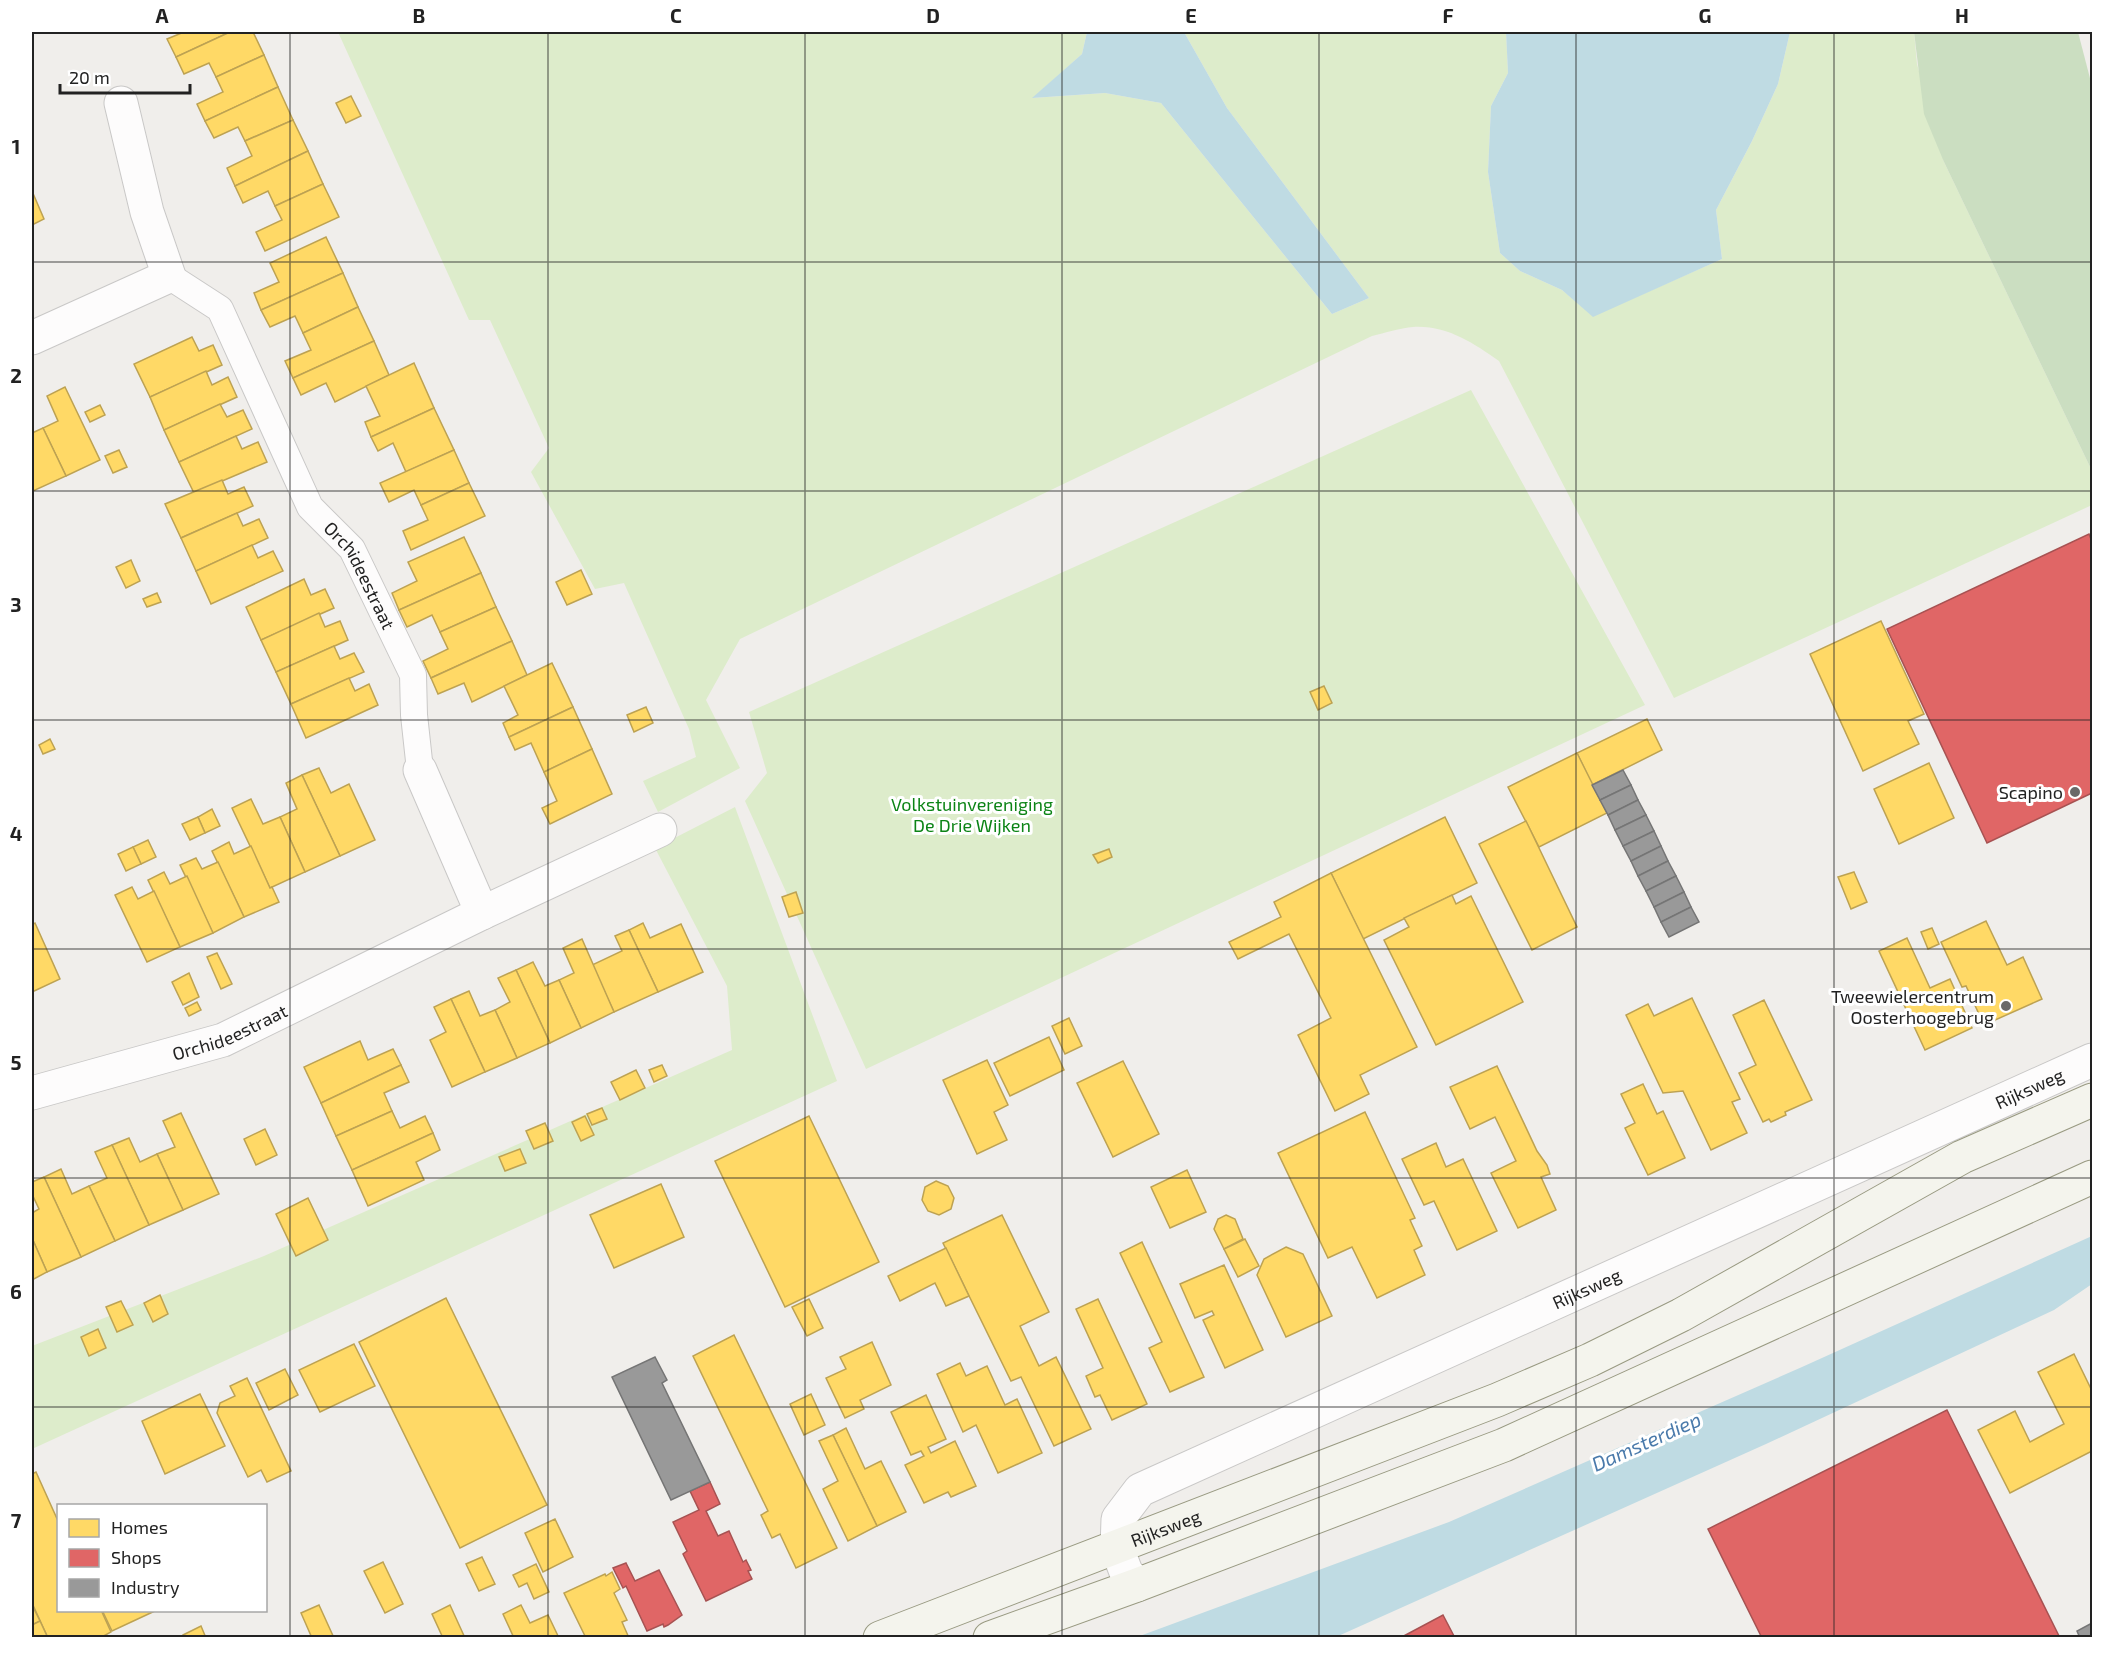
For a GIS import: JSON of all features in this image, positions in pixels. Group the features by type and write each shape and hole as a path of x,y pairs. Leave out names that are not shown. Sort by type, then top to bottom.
{"main road":[{"name":"Rijksweg","path":"880,1638 1497,1400 1590,1360 1681,1315 1962,1158 2092,1100"},
{"path":"990,1638 1137,1585 1504,1445 2092,1177"}],"street":[{"path":"32,338 169,276 147,212 121,103"},
{"name":"Orchideestraat","path":"169,276 220,309 310,507 352,549 413,675 414,715 420,770 482,913"},
{"name":"Orchideestraat","path":"32,1093 223,1040 482,913 660,830"},
{"name":"Rijksweg","path":"1137,1585 1126,1572 1117,1548 1118,1519 1140,1490 2092,1060"}],"green space":[{"path":"338,32 1087,32 1082,54 1033,98 1105,93 1161,103 1332,314 1369,298 1227,108 1184,32 1506,32 1508,73 1491,106 1488,172 1500,253 1520,271 1562,290 1593,316 1722,259 1716,210 1752,141 1778,84 1790,32 1914,32 1917,64 1944,162 2092,471 2092,505 1674,698 1499,361 1459,336 1448,332 1425,327 1398,329 1372,336 740,639 706,700 740,768 658,812 643,781 696,757 689,729 624,583 595,589 531,472 549,448 490,320 469,320"},
{"path":"1914,32 2078,32 2092,86 2092,471 1944,162 1924,114"},
{"name":"Volkstuinvereniging De Drie Wijken","path":"1471,390 1645,705 866,1069 745,801 767,773 749,712"},
{"path":"735,807 837,1081 32,1449 32,1346 264,1256 732,1050 727,986 655,848"}],"water":[{"path":"1087,32 1184,32 1227,108 1369,298 1332,314 1161,103 1105,93 1032,98 1082,54"},
{"path":"1506,32 1790,32 1778,84 1752,141 1716,210 1722,259 1593,317 1562,290 1520,271 1500,253 1488,172 1491,106 1508,73"},
{"name":"Damsterdiep","path":"2092,1236 2092,1284 2054,1310 1766,1444 1336,1637 1137,1637 1449,1522 1802,1367"}],"building: Homes":[{"path":"184,32 230,32 176,57 167,39"},
{"path":"230,32 253,32 264,55 216,77 209,63 184,74 176,57"},
{"path":"264,55 278,87 205,121 197,104 223,92 216,77"},
{"path":"278,87 293,120 245,141 238,127 214,138 205,121"},
{"path":"351,96 361,116 346,123 336,103"},
{"path":"293,120 308,151 235,186 227,168 252,156 245,141"},
{"path":"308,151 323,184 275,206 268,191 243,203 235,186"},
{"path":"323,184 339,217 265,251 256,232 282,220 275,206"},
{"path":"32,191 44,219 32,225"},
{"path":"326,237 343,273 261,310 254,293 279,282 270,263"},
{"path":"343,273 358,307 303,333 295,316 270,327 261,310"},
{"path":"358,307 374,341 293,378 285,361 311,350 303,333"},
{"path":"192,337 199,351 213,345 222,365 150,397 134,364"},
{"path":"374,341 389,375 335,402 326,383 301,395 293,378"},
{"path":"414,363 434,408 371,437 365,422 380,416 366,386"},
{"path":"206,371 212,385 228,377 237,397 164,430 150,397"},
{"path":"65,387 100,460 66,476 43,428 58,421 47,396"},
{"path":"220,404 227,417 243,410 252,429 179,462 164,430"},
{"path":"100,405 105,415 90,422 85,412"},
{"path":"434,408 454,450 406,472 393,443 378,451 371,437"},
{"path":"43,428 66,476 33,491 32,433"},
{"path":"236,436 242,449 258,442 267,462 194,493 179,462"},
{"path":"119,450 127,467 113,473 105,456"},
{"path":"454,450 469,483 421,505 414,490 389,502 380,483"},
{"path":"222,480 228,494 244,487 253,506 181,538 165,504"},
{"path":"469,483 485,516 411,550 403,531 428,520 421,505"},
{"path":"237,513 243,526 259,519 268,538 196,571 181,538"},
{"path":"464,537 481,573 399,610 392,593 417,581 408,562"},
{"path":"252,545 258,558 273,551 283,571 211,604 196,571"},
{"path":"131,560 140,581 126,588 116,567"},
{"path":"581,570 592,594 567,605 556,582"},
{"path":"481,573 496,607 440,632 432,615 407,627 399,610"},
{"path":"304,579 311,595 325,589 334,608 261,640 246,607"},
{"path":"157,593 161,602 147,607 143,599"},
{"path":"496,607 512,641 431,678 423,661 448,649 440,632"},
{"path":"319,613 325,627 340,621 348,640 276,672 261,640"},
{"path":"1881,621 1924,714 1908,721 1919,744 1863,771 1810,654"},
{"path":"512,641 527,675 472,702 464,683 438,694 431,678"},
{"path":"334,646 340,659 354,653 364,672 291,704 276,672"},
{"path":"552,663 573,707 509,737 503,723 518,715 504,686"},
{"path":"349,678 355,691 369,684 378,705 306,738 291,704"},
{"path":"1324,686 1332,703 1318,710 1310,692"},
{"path":"573,707 592,749 544,772 531,743 515,750 509,737"},
{"path":"646,707 653,723 634,732 627,715"},
{"path":"1647,719 1662,750 1592,785 1577,753"},
{"path":"50,739 55,749 43,754 39,745"},
{"path":"592,749 612,794 550,824 542,808 557,801 544,772"},
{"path":"1577,753 1607,813 1539,847 1508,787"},
{"path":"1929,763 1954,818 1899,844 1874,789"},
{"path":"319,768 331,793 349,784 375,840 340,856 302,775"},
{"path":"302,775 340,856 305,872 280,817 297,809 286,783"},
{"path":"251,799 263,824 280,817 305,872 270,888 232,808"},
{"path":"212,809 220,826 205,833 198,817"},
{"path":"198,817 205,833 190,840 182,824"},
{"path":"1445,817 1477,883 1363,939 1331,873"},
{"path":"1526,821 1577,927 1532,950 1479,844"},
{"path":"148,840 156,857 141,864 133,847"},
{"path":"229,842 234,854 251,846 279,902 244,917 212,851"},
{"path":"133,847 141,864 126,871 118,854"},
{"path":"1109,849 1112,857 1098,863 1093,855"},
{"path":"196,858 202,869 218,862 244,917 213,933 180,865"},
{"path":"164,872 170,884 187,876 213,933 180,947 148,880"},
{"path":"1854,872 1867,902 1851,909 1838,877"},
{"path":"1331,873 1417,1047 1360,1075 1369,1094 1335,1111 1298,1035 1331,1018 1289,934 1238,959 1229,942 1281,917 1274,902"},
{"path":"132,887 138,899 154,891 180,947 147,962 115,895"},
{"path":"796,892 803,913 789,917 782,897"},
{"path":"1452,895 1456,904 1471,896 1523,1002 1436,1045 1384,940 1409,927 1404,918"},
{"path":"1986,921 2007,965 2023,957 2042,999 1984,1025 1966,986 1962,987 1941,942"},
{"path":"35,923 60,979 32,992 32,925"},
{"path":"643,923 650,938 681,924 703,972 658,992 629,930"},
{"path":"1932,928 1939,944 1928,949 1921,932"},
{"path":"629,930 658,992 614,1012 592,965 622,951 615,936"},
{"path":"1907,938 1930,988 1950,979 1972,1028 1925,1050 1879,951"},
{"path":"582,939 614,1012 581,1028 559,980 574,973 563,948"},
{"path":"217,953 232,984 221,989 207,957"},
{"path":"533,962 545,986 559,980 581,1028 550,1043 516,970"},
{"path":"516,970 550,1043 517,1058 495,1010 510,1002 498,978"},
{"path":"189,973 199,997 183,1005 172,982"},
{"path":"469,991 480,1016 495,1010 517,1058 485,1072 451,999"},
{"path":"1692,998 1740,1099 1732,1102 1747,1133 1711,1150 1683,1091 1663,1093 1626,1015 1648,1004 1654,1016"},
{"path":"451,999 485,1072 452,1087 430,1040 446,1032 434,1007"},
{"path":"1764,1000 1812,1100 1785,1112 1786,1115 1771,1122 1769,1119 1763,1122 1739,1073 1756,1065 1733,1015"},
{"path":"197,1002 201,1010 189,1016 185,1008"},
{"path":"1069,1018 1082,1046 1065,1054 1052,1026"},
{"path":"1049,1037 1064,1070 1010,1096 994,1063"},
{"path":"360,1041 368,1060 393,1049 401,1065 321,1103 304,1067"},
{"path":"987,1060 1008,1105 994,1112 1007,1140 977,1154 943,1080"},
{"path":"1123,1061 1159,1134 1113,1157 1077,1083"},
{"path":"401,1065 409,1082 384,1093 392,1111 336,1136 321,1103"},
{"path":"662,1065 667,1076 654,1082 649,1070"},
{"path":"1497,1066 1537,1151 1547,1165 1550,1174 1541,1177 1556,1210 1518,1228 1491,1173 1516,1161 1495,1117 1470,1129 1450,1087"},
{"path":"636,1070 645,1088 620,1100 611,1082"},
{"path":"1643,1084 1657,1114 1663,1111 1685,1158 1648,1175 1625,1128 1635,1123 1621,1094"},
{"path":"602,1108 607,1119 592,1125 587,1114"},
{"path":"392,1111 400,1128 425,1116 433,1133 352,1170 336,1136"},
{"path":"1365,1112 1415,1218 1410,1220 1422,1246 1414,1250 1425,1275 1377,1298 1352,1247 1328,1258 1278,1153"},
{"path":"181,1113 219,1194 183,1210 157,1154 175,1147 163,1121"},
{"path":"585,1116 594,1135 581,1141 572,1122"},
{"path":"809,1116 879,1262 785,1307 715,1161"},
{"path":"545,1123 553,1141 534,1149 526,1131"},
{"path":"265,1129 277,1155 256,1165 244,1139"},
{"path":"433,1133 440,1150 416,1162 424,1180 368,1206 352,1170"},
{"path":"129,1138 140,1162 157,1154 183,1210 149,1225 112,1145"},
{"path":"1436,1143 1446,1167 1463,1159 1497,1231 1457,1250 1434,1201 1424,1205 1402,1159"},
{"path":"112,1145 149,1225 115,1241 89,1186 107,1178 95,1152"},
{"path":"520,1149 526,1163 505,1171 499,1157"},
{"path":"61,1169 72,1194 89,1186 115,1241 81,1257 44,1177"},
{"path":"1187,1170 1206,1212 1170,1228 1151,1187"},
{"path":"44,1177 81,1257 47,1272 32,1238 32,1213 39,1209 32,1194 32,1182"},
{"path":"936,1181 948,1186 954,1198 951,1209 939,1215 928,1211 922,1200 925,1187"},
{"path":"661,1184 684,1237 614,1268 590,1215"},
{"path":"308,1198 328,1240 296,1256 276,1214"},
{"path":"1002,1215 1049,1312 1020,1326 1039,1366 1056,1357 1091,1429 1054,1446 1021,1377 1011,1381 943,1243"},
{"path":"1226,1215 1235,1219 1243,1239 1224,1249 1214,1229 1218,1219"},
{"path":"32,1238 47,1272 32,1280"},
{"path":"1245,1239 1259,1266 1238,1277 1224,1249"},
{"path":"1142,1242 1204,1377 1170,1392 1149,1348 1162,1342 1120,1253"},
{"path":"1286,1247 1303,1254 1332,1316 1286,1337 1257,1275 1264,1259"},
{"path":"946,1248 969,1296 946,1306 935,1283 900,1301 888,1276"},
{"path":"1224,1265 1263,1350 1225,1368 1203,1320 1214,1315 1212,1311 1195,1318 1180,1284"},
{"path":"160,1295 168,1314 153,1322 144,1303"},
{"path":"446,1298 547,1505 460,1548 359,1342"},
{"path":"809,1299 823,1328 807,1336 792,1307"},
{"path":"1098,1299 1147,1404 1112,1420 1100,1395 1095,1397 1086,1376 1103,1368 1076,1309"},
{"path":"121,1301 133,1325 117,1332 106,1307"},
{"path":"98,1329 106,1348 89,1356 81,1337"},
{"path":"734,1335 837,1548 796,1568 780,1534 772,1538 761,1515 768,1511 693,1356"},
{"path":"872,1342 891,1385 860,1400 864,1409 845,1418 826,1378 846,1369 840,1357"},
{"path":"354,1344 375,1386 320,1412 299,1370"},
{"path":"2074,1354 2092,1391 2092,1451 2010,1493 1978,1430 2015,1411 2030,1442 2064,1424 2038,1372"},
{"path":"960,1363 966,1376 987,1366 1005,1405 1017,1399 1042,1453 998,1473 976,1425 963,1432 937,1374"},
{"path":"285,1369 298,1395 269,1410 256,1383"},
{"path":"247,1378 291,1471 267,1482 261,1470 248,1477 217,1413 220,1403 235,1396 230,1386"},
{"path":"200,1394 225,1446 165,1474 142,1421"},
{"path":"811,1394 825,1425 804,1435 790,1404"},
{"path":"926,1395 946,1439 928,1447 931,1453 955,1441 976,1486 951,1497 948,1492 924,1503 905,1465 924,1456 921,1451 911,1455 891,1412"},
{"path":"846,1428 865,1469 881,1461 906,1512 877,1526 833,1435"},
{"path":"833,1435 877,1526 848,1541 823,1489 838,1481 819,1441"},
{"path":"36,1472 57,1519 57,1612 102,1612 111,1632 100,1638 48,1638 32,1603 32,1474"},
{"path":"555,1519 573,1557 543,1572 525,1533"},
{"path":"482,1557 495,1584 479,1591 466,1564"},
{"path":"383,1562 403,1604 385,1613 364,1571"},
{"path":"536,1564 549,1592 534,1599 527,1583 519,1587 513,1575"},
{"path":"612,1572 620,1589 614,1593 627,1620 622,1622 629,1638 586,1638 564,1593"},
{"path":"319,1605 334,1638 312,1638 301,1613"},
{"path":"450,1605 465,1638 443,1638 432,1614"},
{"path":"521,1605 530,1623 548,1615 559,1638 514,1638 503,1614"},
{"path":"32,1608 40,1621 32,1625"},
{"path":"103,1612 153,1612 112,1631"},
{"path":"40,1621 47,1636 32,1638 32,1625"},
{"path":"201,1626 206,1638 184,1638 183,1635"}],"building: Shops":[{"path":"2089,534 2092,542 2092,793 1987,843 1887,629"},
{"path":"1947,1410 2060,1638 1762,1638 1708,1529"},
{"path":"710,1482 720,1504 706,1511 718,1536 729,1531 743,1562 746,1560 751,1570 748,1571 752,1579 706,1601 683,1554 687,1551 673,1522 699,1510 690,1491"},
{"path":"626,1563 635,1581 659,1570 682,1615 664,1627 663,1624 647,1631 626,1586 623,1588 613,1568"},
{"path":"1443,1615 1455,1638 1400,1638"}],"building: Industry":[{"path":"1623,770 1631,785 1600,800 1592,785"},
{"path":"1631,785 1638,800 1608,815 1600,800"},
{"path":"1638,800 1646,815 1615,830 1608,815"},
{"path":"1646,815 1654,831 1623,846 1615,830"},
{"path":"1654,831 1661,846 1631,861 1623,846"},
{"path":"1661,846 1668,861 1638,876 1631,861"},
{"path":"1668,861 1676,876 1646,891 1638,876"},
{"path":"1676,876 1684,892 1654,907 1646,891"},
{"path":"1684,892 1691,907 1661,922 1654,907"},
{"path":"1691,907 1699,922 1669,937 1661,922"},
{"path":"655,1357 667,1380 662,1383 710,1482 671,1500 612,1377"},
{"path":"2092,1623 2092,1638 2080,1638 2077,1631"}],"place":[{"name":"Scapino","path":"2075,792"},
{"name":"Tweewielercentrum Oosterhoogebrug","path":"2006,1006"}]}
